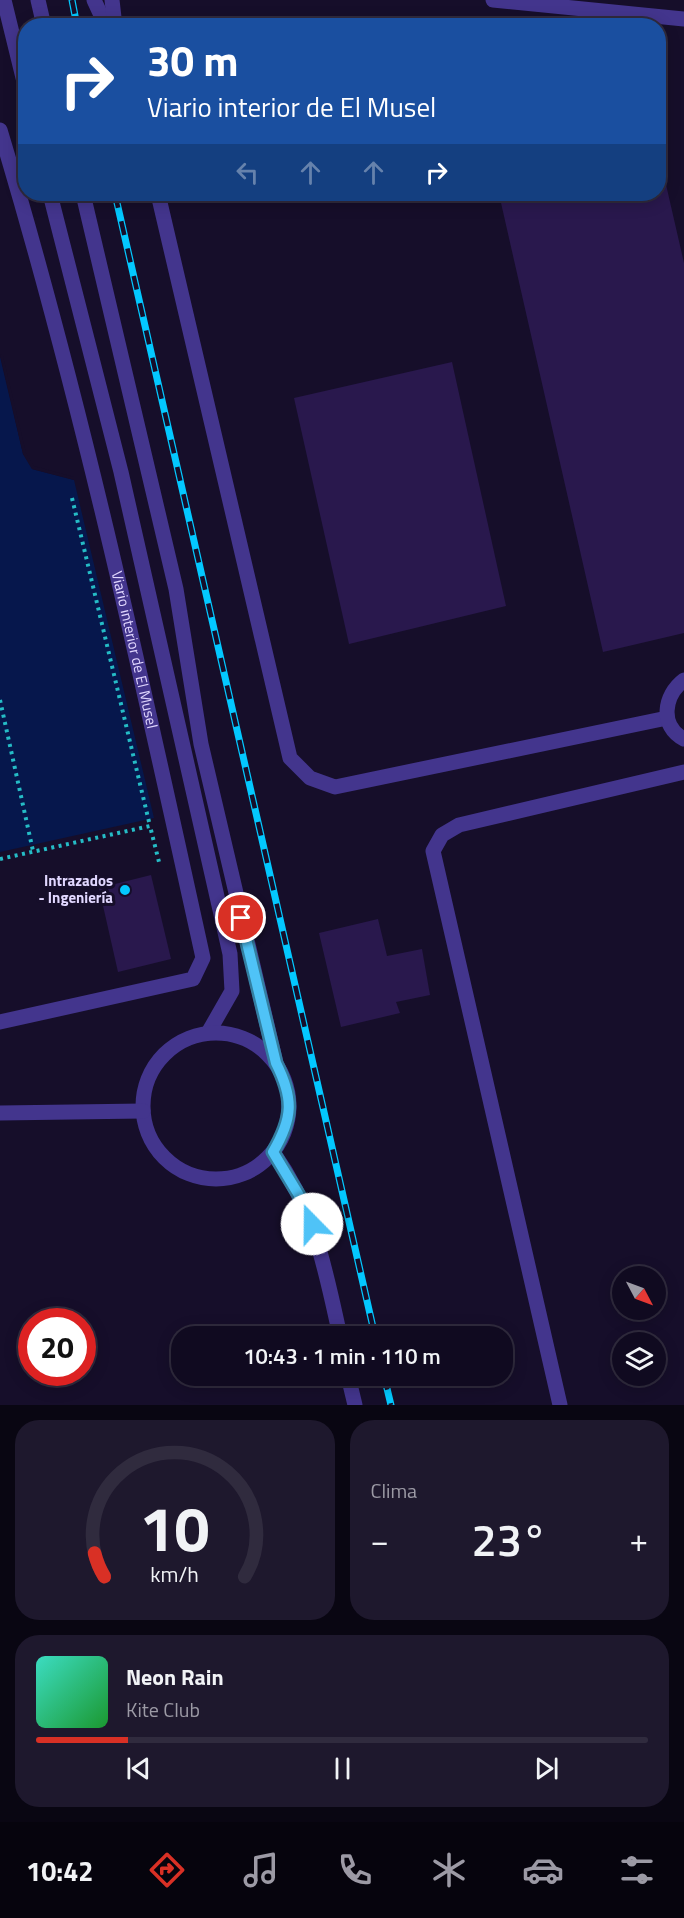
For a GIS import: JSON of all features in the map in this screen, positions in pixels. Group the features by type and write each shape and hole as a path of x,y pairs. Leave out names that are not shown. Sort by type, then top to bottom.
{"lane":[{"path":"38,0 42,18"},
{"path":"94,0 102,18"},
{"path":"112,0 114,18"},
{"path":"493,0 684,19"},
{"path":"5,3 18,57"},
{"name":"Viario interior de El Musel","path":"0,130 18,189"},
{"name":"Viario interior de El Musel","path":"0,1022 193,979 203,958 89,452 44,275 22,201"},
{"name":"Viario interior de El Musel","path":"52,201 122,472 230,954 232,991 208,1033"},
{"path":"85,201 176,590 201,744 276,1063 287,1084 290,1108 285,1132 273,1152 254,1169 231,1178 198,1176 182,1171 162,1156 149,1135 143,1111 145,1089 153,1068 167,1051 186,1039 208,1033 227,1033 246,1038 263,1049 276,1063"},
{"path":"160,201 290,758 310,778 335,787 667,718"},
{"path":"684,680 669,697 667,718 672,728 684,739"},
{"path":"560,1405 433,851 441,835 459,825 684,772"},
{"path":"0,1113 143,1111"},
{"path":"273,1152 306,1207 323,1258 338,1326"},
{"path":"350,1386 355,1405"}],"path":[{"path":"72,498 159,862"},
{"path":"0,700 28,819 33,851"},
{"path":"0,859 150,826"}],"shaded area":[{"path":"0,357 23,454 32,469 74,480 154,818 0,852"}],"pier":[{"path":"0,354 3,356 26,453 34,466 74,477 74,480 32,469 23,454"}],"building":[{"path":"666,185 684,263 684,633 603,652 501,201 666,201"},
{"path":"452,362 506,606 349,644 294,398"},
{"path":"151,875 171,959 118,972 99,888"},
{"path":"378,919 387,956 422,949 430,995 396,1002 400,1013 341,1027 319,933"}],"railway":[{"path":"72,0 75,18"},
{"path":"117,201 373,1326"},
{"path":"386,1386 391,1405"}],"place":[{"name":"Intrazados - Ingeniería","path":"125,890"}],"route":[{"path":"241,918 276,1063 287,1084 290,1108 285,1132 273,1152 306,1207 312,1224"}]}
